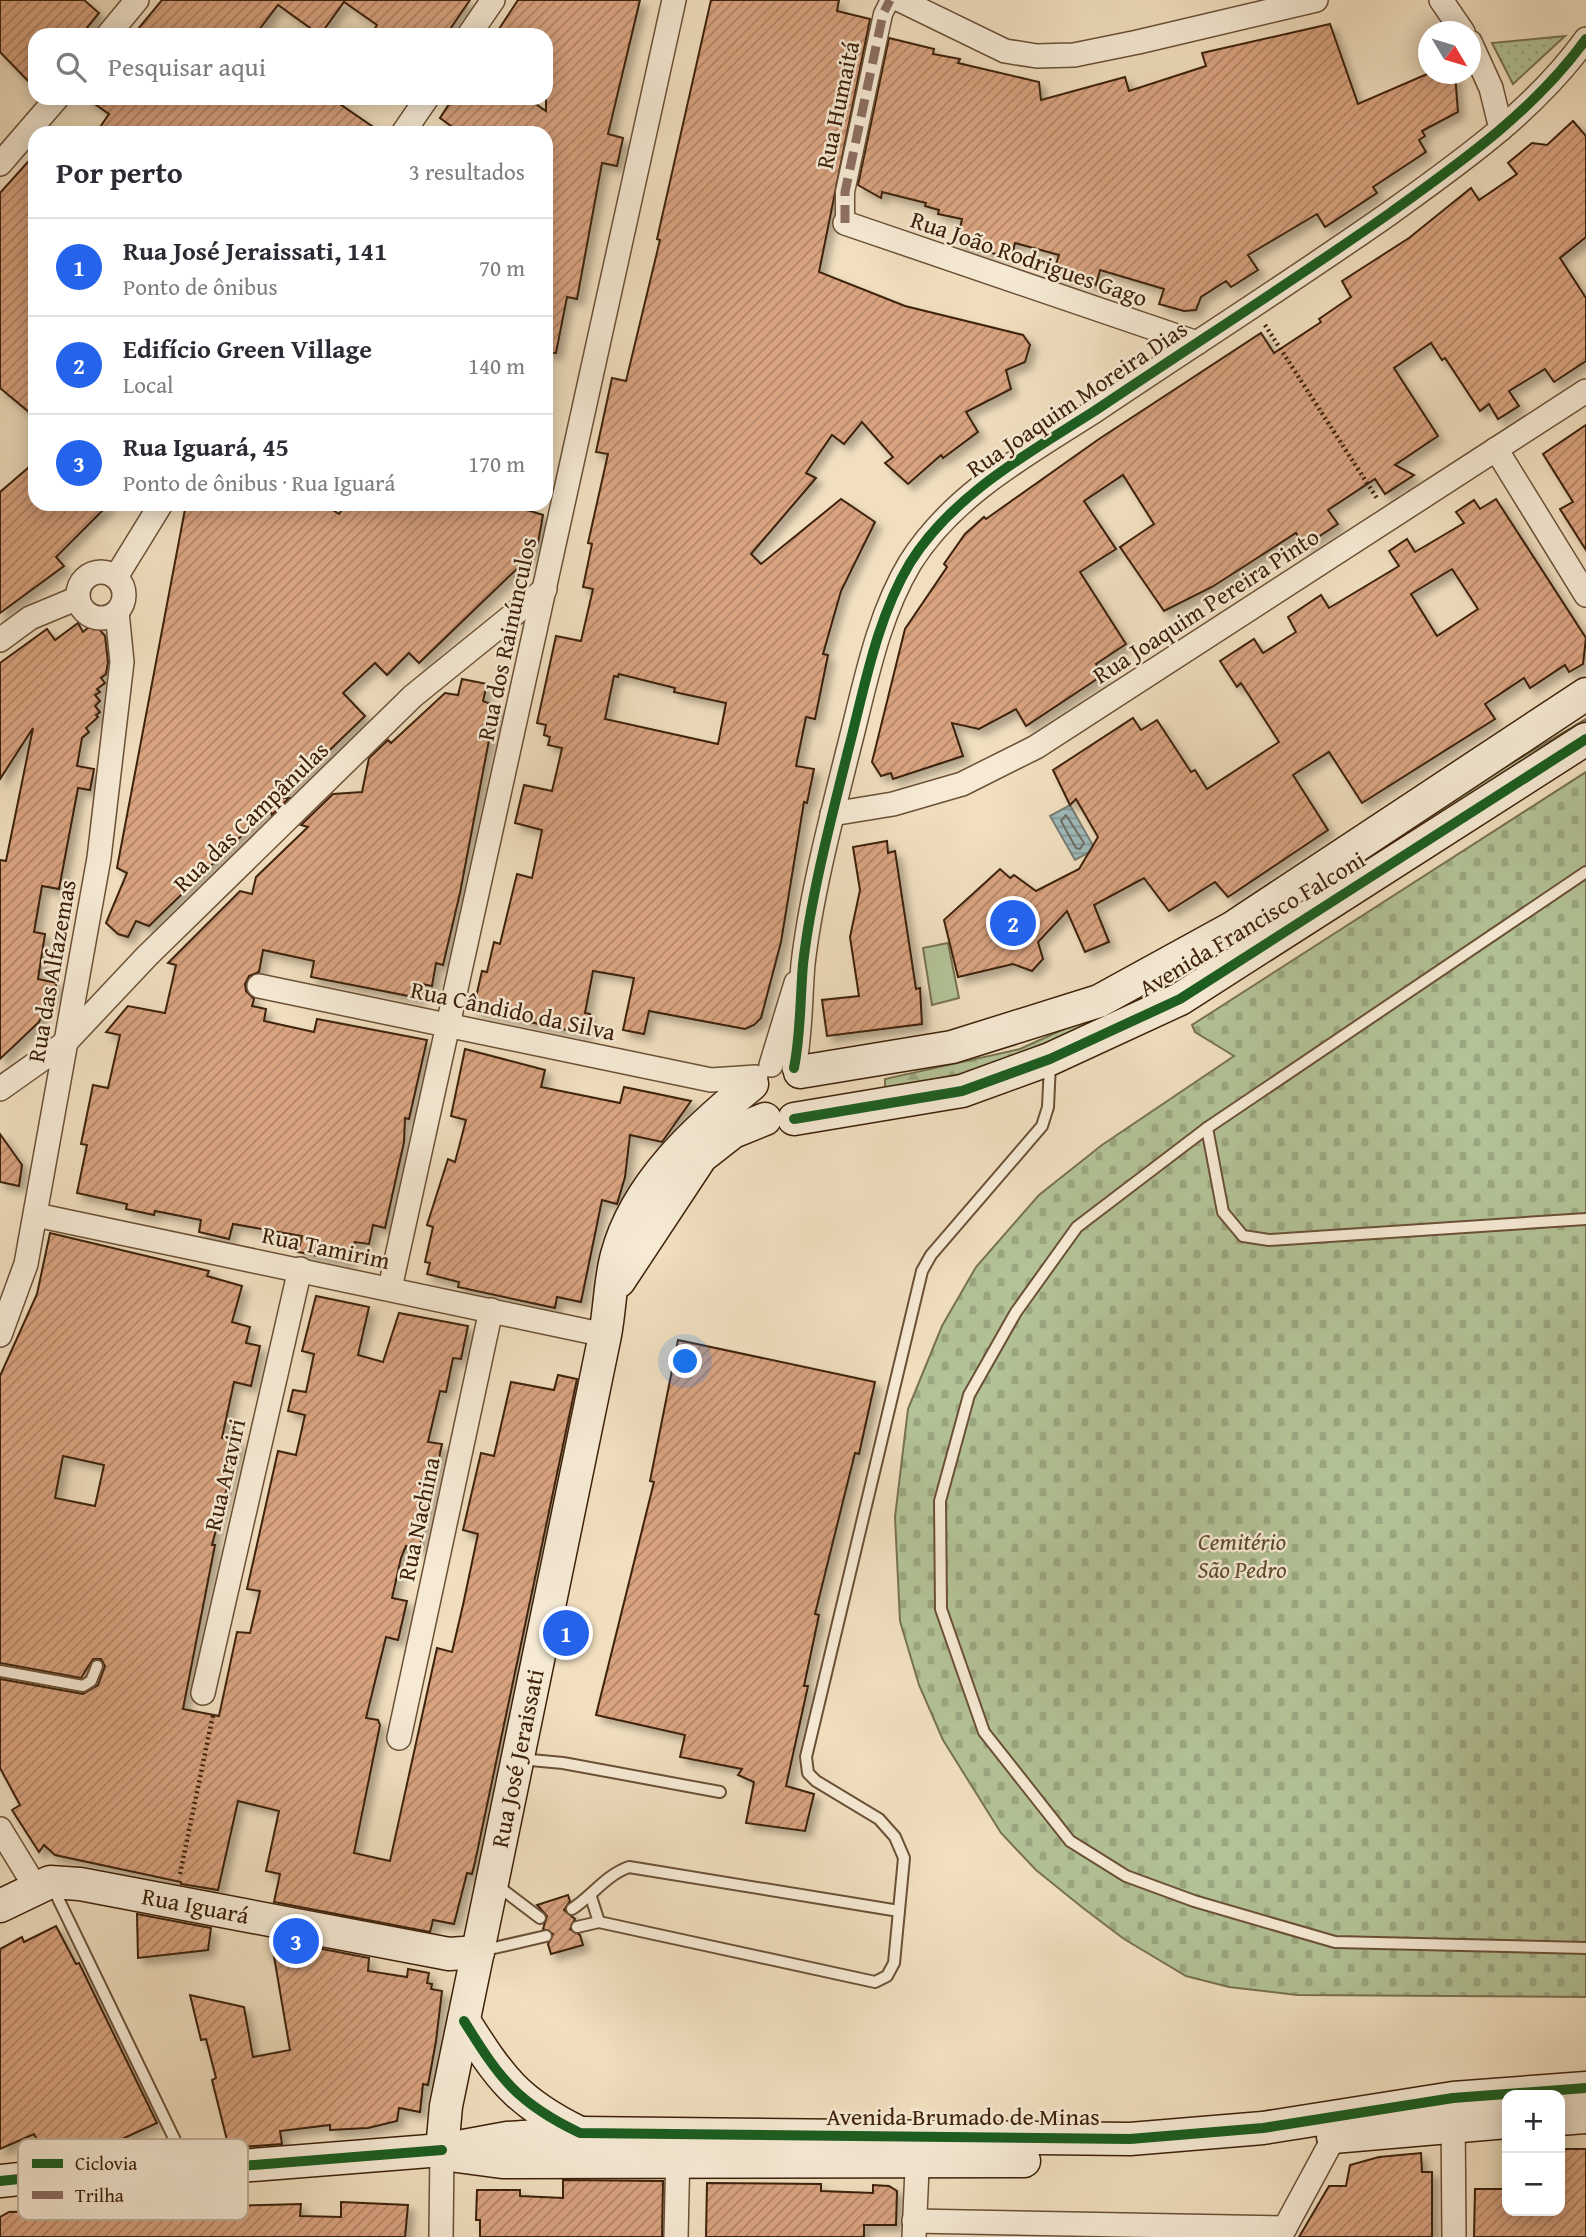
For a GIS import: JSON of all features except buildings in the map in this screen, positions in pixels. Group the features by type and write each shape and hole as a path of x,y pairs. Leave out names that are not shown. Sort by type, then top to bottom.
{"main road":[{"name":"Avenida Francisco Falconi","path":"775,1073 952,1047 1099,1001 1232,928 1586,694"},
{"name":"Avenida Francisco Falconi","path":"613,1291 701,1157 733,1132 779,1119 962,1091 1050,1059 1180,999 1586,739"},
{"path":"775,1073 809,1088 806,1106 779,1119 752,1104 775,1073"},
{"path":"613,1291 616,1258 626,1226 667,1164 716,1114 775,1073"},
{"name":"Rua José Jeraissati","path":"442,2150 446,2106 613,1291"},
{"path":"0,1906 43,1885"},
{"name":"Rua Iguará","path":"43,1885 155,1897 449,1954 478,1952"},
{"path":"464,2021 491,2064 521,2098 541,2114 579,2133"},
{"path":"1453,2111 1586,2088"},
{"path":"1453,2111 1502,2121"},
{"name":"Avenida Brumado de Minas","path":"442,2150 473,2160 502,2162 678,2147 918,2150 1129,2139 1251,2129 1341,2126 1453,2111"},
{"path":"1565,2119 1586,2117"},
{"name":"Avenida Brumado de Minas","path":"248,2166 442,2150 507,2138 579,2133 678,2147"},
{"name":"Avenida Brumado de Minas","path":"0,2181 18,2179"}],"street":[{"path":"114,28 137,0"},
{"path":"474,28 493,0"},
{"name":"Rua dos Rainúnculos","path":"390,1288 674,0"},
{"name":"Rua Humaitá","path":"845,223 845,192 883,14 890,0"},
{"path":"900,0 1006,51 1037,56 1074,55 1316,0"},
{"path":"1441,0 1455,21"},
{"name":"Rua Joaquim Moreira Dias","path":"775,1073 801,1033 803,964 832,814 872,659 891,602 911,562 947,517 994,477 1197,343 1255,308 1502,129 1565,68 1586,39"},
{"path":"1481,65 1491,88 1502,129"},
{"path":"33,126 51,105"},
{"path":"408,126 422,105"},
{"path":"0,164 28,132"},
{"name":"Rua João Rodrigues Gago","path":"845,223 1197,343"},
{"name":"Rua Joaquim Pereira Pinto","path":"832,814 893,804 962,784 1036,747 1586,391"},
{"path":"1496,449 1586,595"},
{"path":"116,577 157,511"},
{"path":"107,572 116,577 123,586 124,598 117,612 102,618 91,616 82,609 78,598 79,587 90,575 107,572"},
{"name":"Rua das Campânulas","path":"0,1089 65,1043 147,956 413,696 545,589"},
{"path":"0,640 30,618 78,598"},
{"name":"Rua das Alfazemas","path":"0,1335 26,1264 101,845 122,662 117,612"},
{"name":"Rua Cândido da Silva","path":"259,986 711,1080 775,1073"},
{"name":"Rua Tamirim","path":"36,1215 605,1335"},
{"name":"Rua Araviri","path":"202,1693 300,1269"},
{"name":"Rua Nachina","path":"399,1738 491,1310"},
{"path":"0,1829 43,1885"},
{"path":"1453,2111 1454,2237"},
{"path":"918,2150 914,2229 1282,2233 1341,2126"},
{"path":"676,2237 678,2147"},
{"path":"441,2237 442,2150"}],"lane":[{"path":"1586,872 1207,1128 1077,1227 1016,1312 969,1395 940,1501 941,1609 984,1732 1070,1841 1126,1876 1194,1901 1335,1942 1586,1948"},
{"path":"577,1927 599,1922 876,1982 887,1976 894,1963 904,1858 895,1837 879,1819 816,1781 808,1773 806,1757 922,1271 931,1255 1042,1126 1048,1107 1050,1059"},
{"path":"1207,1128 1223,1212 1243,1237 1269,1240 1586,1219"},
{"path":"0,1671 83,1686 91,1681 97,1666"},
{"path":"518,1759 563,1763 720,1791"},
{"path":"572,1909 591,1897 615,1872 629,1867 899,1911"},
{"path":"492,1882 540,1917"},
{"path":"43,1885 174,2139"},
{"path":"591,1897 599,1922"},
{"path":"478,1952 545,1936"}],"path":[{"path":"1255,308 1390,518"},
{"path":"155,1897 157,1888 177,1887 214,1713 202,1693"}],"green space":[{"path":"1565,36 1513,84 1492,43"},
{"path":"1586,719 1586,731 1172,993 1022,1063 885,1088 885,1079 1020,1049 1128,1000 1401,829"},
{"name":"Cemitério São Pedro","path":"1586,772 1586,1997 1297,1995 1229,1987 1186,1976 1124,1939 1036,1870 1001,1833 943,1740 919,1685 900,1621 895,1517 908,1409 942,1326 976,1267 1039,1195 1102,1145 1234,1056 1195,1032 1192,1025"},
{"path":"948,943 959,998 932,1005 923,948"}],"water":[{"path":"1070,805 1095,849 1075,860 1050,816"}],"marked path":[{"path":"845,223 845,192 883,14 890,0"}],"cycle path":[{"path":"794,1068 803,964 811,911 867,676 889,606 910,563 928,538 970,496 1019,459 1317,263 1390,213 1496,134 1544,89 1586,39"},
{"path":"794,1119 962,1091 1050,1059 1180,999 1586,739"},
{"path":"464,2021 488,2059 512,2088 540,2111 580,2133 1130,2139 1263,2128 1453,2098 1586,2088"},
{"path":"248,2165 442,2150"},
{"path":"0,2181 18,2179"}],"place":[{"name":"Edifício Green Village","path":"1013,923"},
{"name":"Rua José Jeraissati, 141","path":"566,1633"},
{"name":"Rua Iguará, 45","path":"296,1941"}]}
